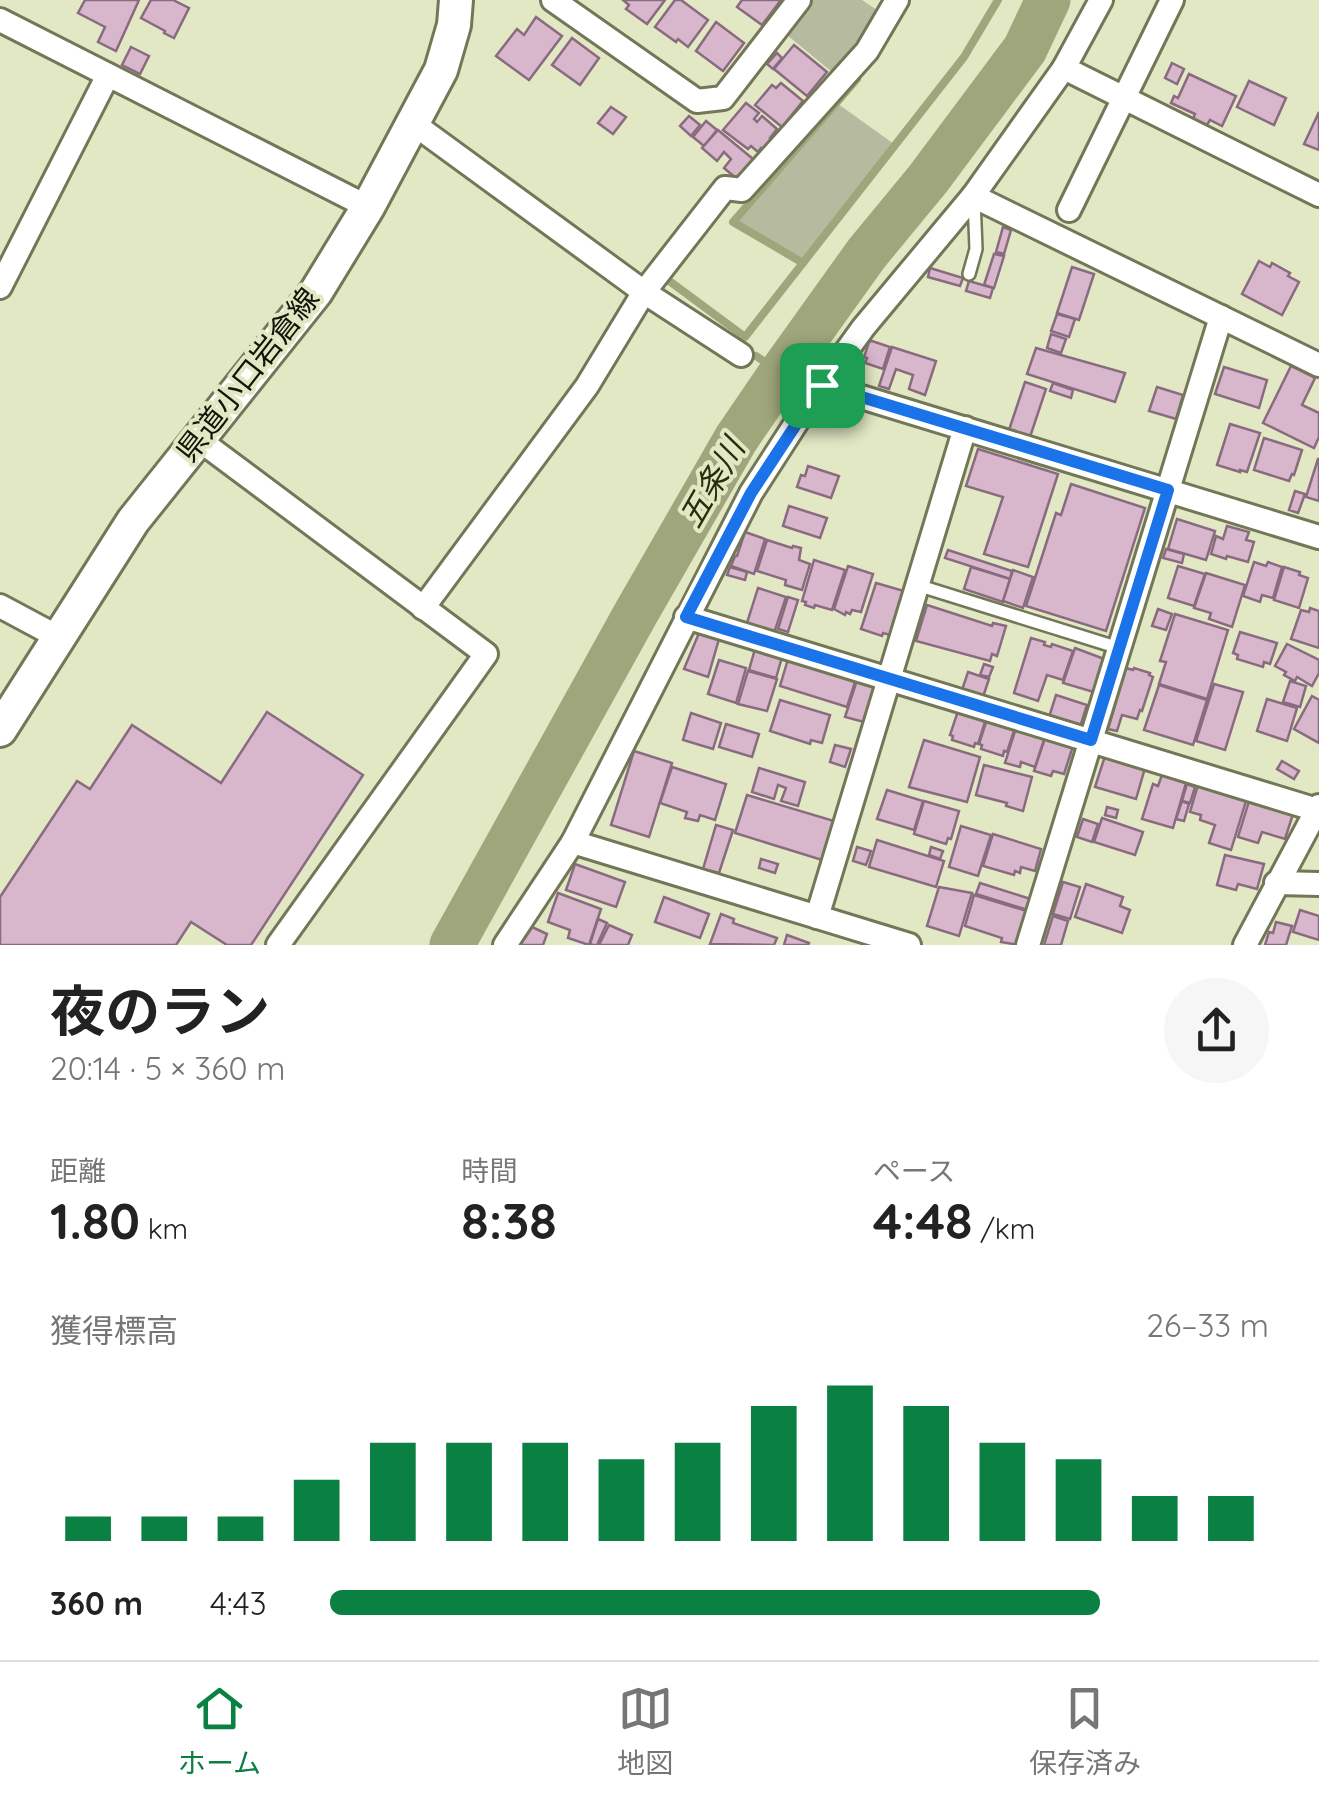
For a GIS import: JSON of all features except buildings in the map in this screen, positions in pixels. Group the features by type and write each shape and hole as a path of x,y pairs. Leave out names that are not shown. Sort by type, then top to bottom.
{"main road":[{"name":"県道小口岩倉線","path":"0,730 133,521 316,292 368,207 441,70 454,25 456,0"}],"street":[{"path":"553,0 697,101 722,98 799,0"},
{"path":"423,608 587,386 644,292 725,188 742,190 868,51 897,0"},
{"path":"505,945 572,842 751,493 863,328 974,196 1064,68 1100,0"},
{"path":"1069,210 1172,0"},
{"path":"0,20 368,207"},
{"path":"1064,68 1319,194"},
{"path":"0,288 108,75"},
{"path":"414,124 644,292 741,356"},
{"path":"974,196 1319,365"},
{"path":"1028,945 1221,317"},
{"path":"822,385 1319,537"},
{"path":"817,917 965,428"},
{"path":"198,439 486,654 278,945"},
{"path":"0,606 58,637"},
{"path":"686,617 1318,808 1244,945"},
{"path":"572,842 909,945"},
{"path":"1276,883 1319,884"}],"lane":[{"path":"970,274 976,250 974,196"},
{"path":"918,584 1119,648"}],"green space":[{"path":"813,0 862,0 877,10 878,20 837,76 787,35"},
{"path":"838,104 894,144 803,259 736,222"}],"waterway":[{"path":"668,280 745,337 964,57 998,0"},
{"name":"五条川","path":"452,945 736,439 867,253 1025,49 1048,0"},
{"path":"803,263 733,222 857,79"},
{"path":"756,356 781,373"}],"route":[{"path":"822,385 1168,490 1091,740 686,617 751,493 822,385"}]}
